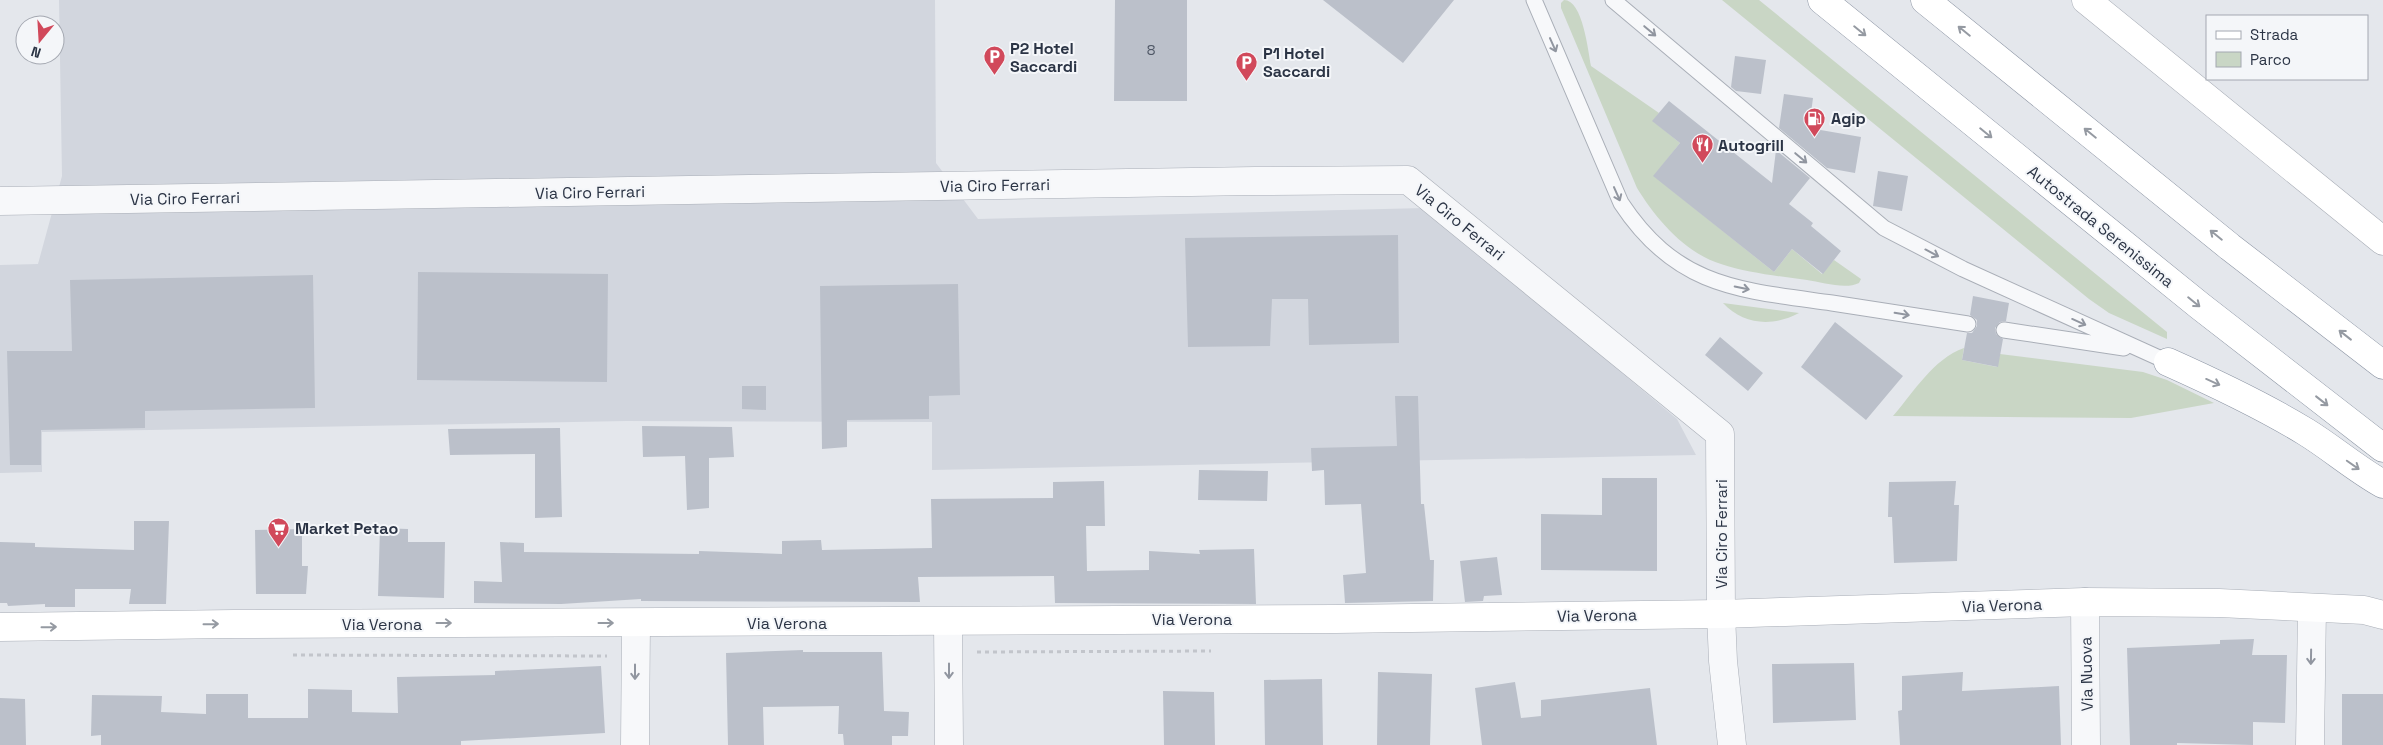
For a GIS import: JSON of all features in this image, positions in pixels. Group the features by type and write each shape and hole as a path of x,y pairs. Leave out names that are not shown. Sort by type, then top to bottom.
{"main road":[{"name":"Autostrada Serenissima","path":"1822,0 2200,306 2383,448"},
{"path":"1925,0 2230,247 2383,365"},
{"path":"2086,0 2383,241"},
{"path":"2168,362 2220,385 2307,432 2383,484"},
{"name":"Via Verona","path":"0,627 948,623 1721,614 2085,602 2220,604 2364,610 2383,615"}],"street":[{"name":"Via Ciro Ferrari","path":"0,201 1408,180 1720,434 1721,614"},
{"name":"Via Nuova","path":"2085,602 2086,745"},
{"path":"2310,745 2312,608"},
{"path":"1721,614 1732,745"},
{"path":"635,745 636,623"},
{"path":"948,623 949,745"}],"lane":[{"path":"1534,0 1621,203 1637,228 1656,247 1672,259 1705,278 1762,293 1968,324"},
{"path":"1613,0 1884,228 1963,269 2168,362"},
{"path":"2004,330 2143,351"}],"shaded area":[{"path":"59,0 935,0 936,163 978,219 1425,208 1677,419 1696,455 932,470 932,422 626,421 42,432 42,472 0,473 0,265 38,264 62,176 60,65 65,65 65,15 59,15"}],"green space":[{"path":"1564,0 1570,2 1576,8 1580,17 1584,27 1591,66 1659,113 1653,121 1680,143 1654,176 1774,272 1792,249 1822,274 1834,260 1861,279 1859,283 1847,286 1833,285 1742,270 1708,259 1695,252 1673,234 1662,223 1637,188 1561,8 1561,3"},
{"path":"1722,0 1759,0 2167,332 2167,339 2109,313 2089,299"},
{"path":"1723,303 1799,313 1779,320 1759,322 1740,316"},
{"path":"1964,348 1962,360 1997,367 2000,354 2143,372 2167,380 2214,403 2131,418 1893,416 1933,368 1953,353"}],"building":[{"path":"1115,0 1187,0 1187,101 1114,101"},
{"path":"1323,0 1454,0 1403,63"},
{"path":"1735,56 1766,60 1761,94 1736,91 1731,87"},
{"path":"1784,94 1813,98 1809,128 1861,137 1855,173 1827,168 1779,128"},
{"path":"1669,101 1772,183 1776,150 1810,178 1789,204 1813,223 1811,226 1841,251 1823,274 1792,249 1774,272 1653,176 1680,143 1652,121"},
{"path":"1878,171 1908,176 1902,211 1873,206"},
{"path":"1398,235 1399,343 1309,345 1308,299 1272,299 1270,346 1188,347 1185,238"},
{"path":"418,272 608,274 607,382 417,380"},
{"path":"313,275 315,408 145,411 145,428 41,430 41,465 10,465 7,351 72,351 70,280"},
{"path":"958,284 960,395 929,396 929,419 847,420 847,447 822,449 820,286"},
{"path":"1973,296 2009,303 2006,321 2000,322 1995,328 1996,334 2003,339 1998,367 1962,360 1967,333 1972,333 1977,326 1977,320 1970,315"},
{"path":"1835,322 1903,376 1866,420 1801,367"},
{"path":"1720,337 1763,373 1748,391 1705,355"},
{"path":"742,386 766,386 766,410 742,409"},
{"path":"1395,396 1418,396 1421,504 1424,504 1430,560 1434,560 1433,601 1345,603 1343,575 1366,573 1361,504 1325,505 1324,470 1312,471 1311,448 1397,446"},
{"path":"642,426 732,427 734,457 709,458 709,508 687,510 685,456 643,457"},
{"path":"560,428 562,517 535,518 535,454 450,455 448,429"},
{"path":"1199,470 1268,471 1267,501 1198,500"},
{"path":"1602,478 1657,478 1657,571 1541,570 1541,514 1602,515"},
{"path":"1104,481 1105,526 1086,526 1087,571 1149,570 1149,551 1200,554 1199,550 1254,549 1256,604 1055,603 1054,576 918,577 920,602 641,601 641,599 561,604 474,603 474,581 502,582 500,542 524,543 524,552 699,554 699,551 782,554 782,541 821,540 822,550 932,548 931,499 1053,498 1053,482"},
{"path":"1956,481 1954,505 1959,505 1957,561 1894,563 1892,517 1888,517 1889,482"},
{"path":"134,521 169,521 166,604 129,604 131,589 75,589 75,607 45,607 45,604 8,606 7,603 0,603 0,542 35,543 35,547 134,550"},
{"path":"380,528 408,529 408,542 445,542 444,598 378,596"},
{"name":"Market Petao","path":"302,529 302,566 308,566 306,594 256,594 255,530"},
{"path":"1497,557 1502,595 1484,596 1483,601 1465,602 1460,561"},
{"path":"2254,639 2252,655 2287,655 2285,723 2253,722 2253,745 2177,743 2177,745 2130,745 2127,648 2220,644 2220,640"},
{"path":"803,650 803,652 882,652 884,711 909,712 908,736 892,736 892,745 844,745 843,734 838,734 839,706 763,707 764,745 728,745 726,653"},
{"path":"1854,663 1856,720 1773,723 1772,664"},
{"path":"601,666 605,733 461,741 461,745 101,745 101,735 91,736 92,695 162,696 161,712 206,714 206,694 248,694 248,718 308,718 308,689 352,690 352,712 398,713 397,677 495,675 495,671"},
{"path":"1378,672 1432,674 1430,745 1377,745"},
{"path":"1963,672 1962,691 2059,686 2061,745 1900,745 1898,711 1902,710 1902,676"},
{"path":"1322,679 1323,745 1265,745 1264,680"},
{"path":"1515,682 1521,718 1541,716 1541,700 1650,688 1657,745 1482,745 1475,688"},
{"path":"1163,691 1214,692 1215,745 1164,745"},
{"path":"2342,694 2383,694 2383,745 2342,745"},
{"path":"0,698 25,699 26,745 0,745"}],"place":[{"name":"P2 Hotel Saccardi","path":"994,76"},
{"name":"P1 Hotel Saccardi","path":"1247,81"},
{"name":"Agip","path":"1815,137"},
{"name":"Autogrill","path":"1702,164"},
{"name":"Market Petao","path":"279,547"}]}
